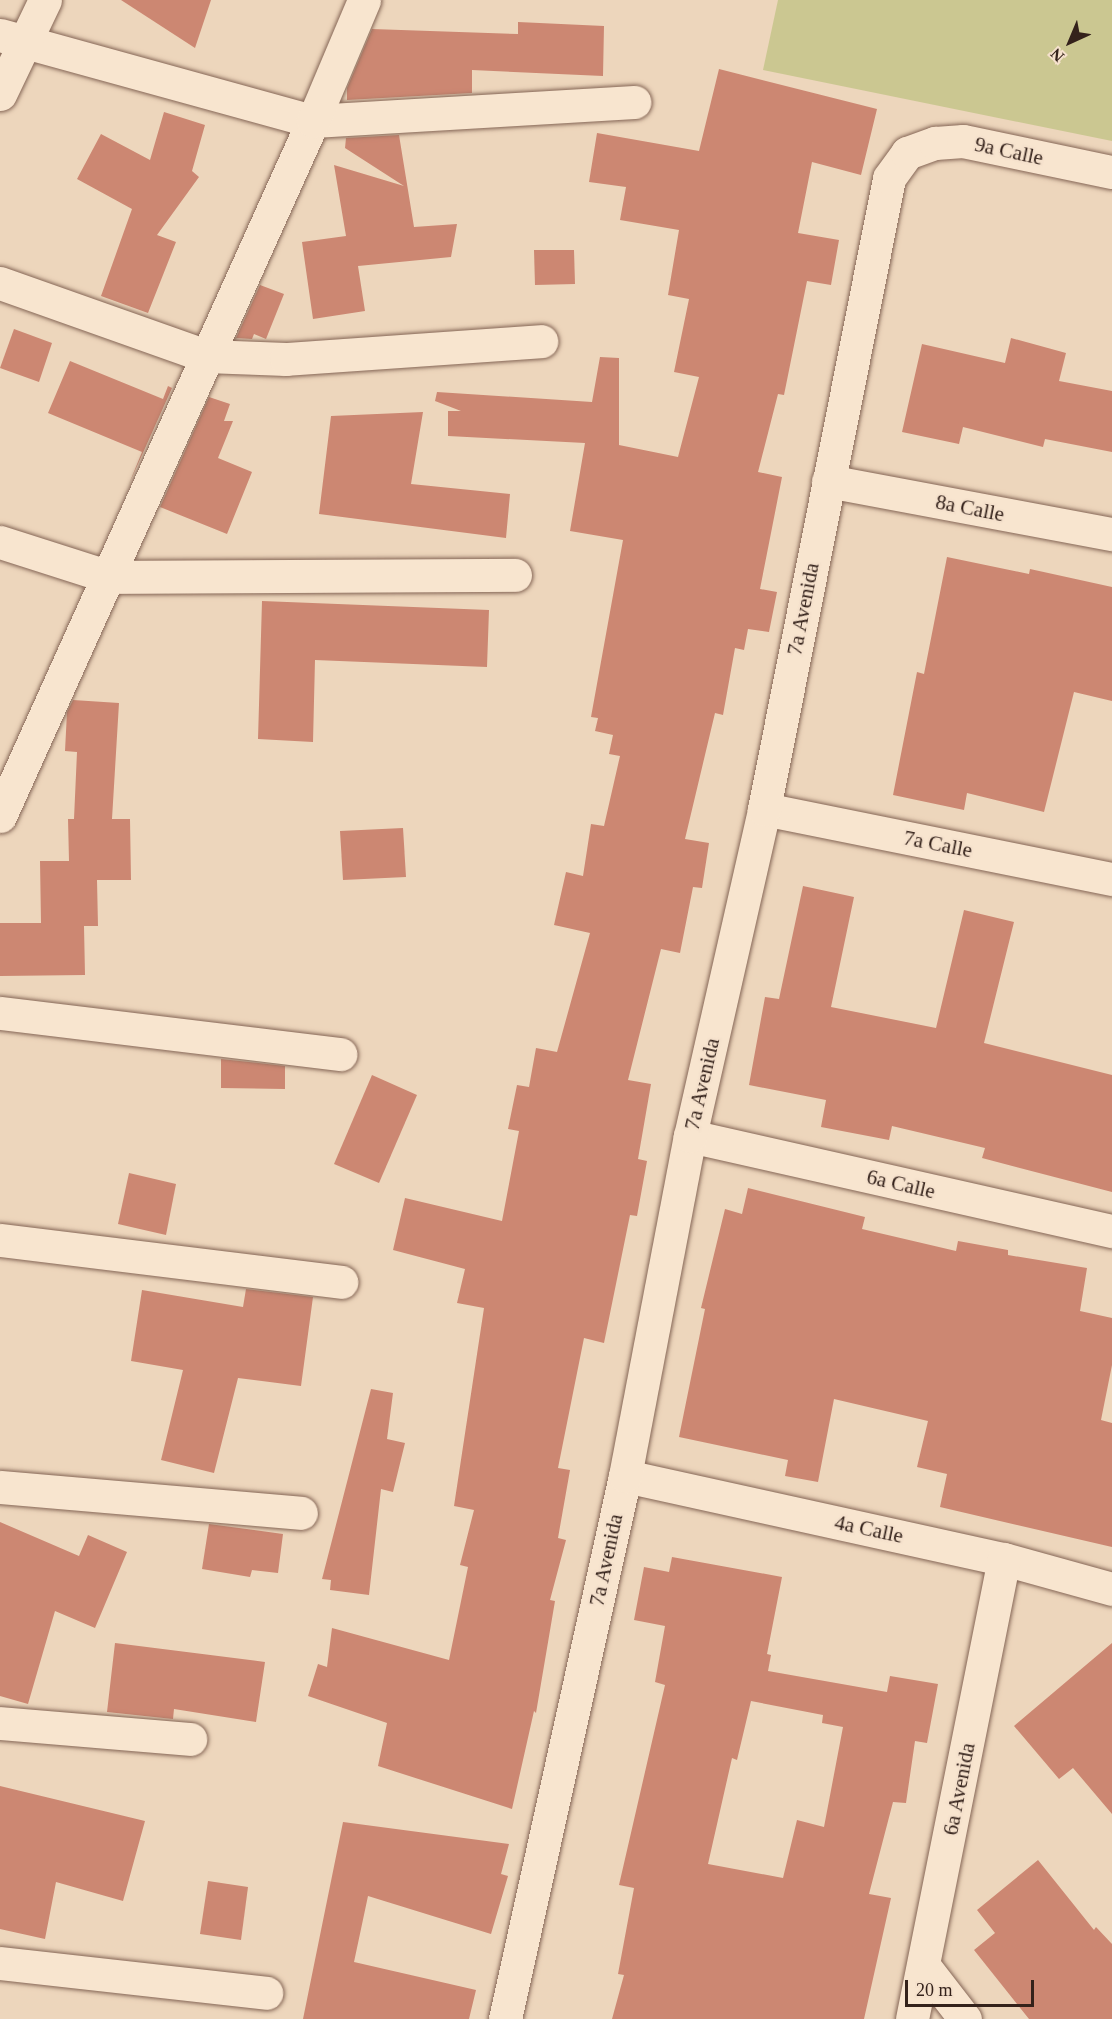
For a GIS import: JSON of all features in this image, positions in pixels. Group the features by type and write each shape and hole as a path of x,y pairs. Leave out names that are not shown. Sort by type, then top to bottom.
{"street":[{"path":"0,94 12,39 45,0"},
{"path":"0,816 8,785 110,577 313,121 364,0"},
{"path":"12,39 313,121 634,102"},
{"name":"9a Calle","path":"907,153 935,143 963,141 1112,172"},
{"name":"7a Avenida","path":"505,2019 625,1476 690,1136 764,809 890,178 907,153"},
{"path":"0,284 206,357 286,359 541,341"},
{"name":"8a Calle","path":"828,481 1112,534"},
{"path":"0,542 110,577 515,575"},
{"name":"7a Calle","path":"764,809 1112,879"},
{"path":"0,1013 341,1054"},
{"name":"6a Calle","path":"690,1136 1112,1231"},
{"path":"0,1240 341,1282"},
{"name":"4a Calle","path":"625,1476 1004,1559 1112,1589"},
{"path":"0,1486 301,1513"},
{"name":"6a Avenida","path":"912,2019 1004,1559"},
{"path":"0,1723 190,1739"},
{"path":"0,1962 266,1993"},
{"path":"924,1966 964,2019"}],"shaded area":[{"path":"778,0 1112,0 1112,141 763,70"}],"building":[{"path":"121,0 211,0 195,48"},
{"path":"518,22 604,26 603,76 472,70 472,93 347,100 347,88 372,29 518,34"},
{"path":"719,69 877,109 861,175 812,162 798,233 839,240 831,285 807,281 784,395 778,394 758,472 782,477 760,589 777,592 769,632 748,629 744,650 735,648 723,715 715,713 685,839 709,843 702,888 693,887 680,953 661,949 628,1080 651,1084 638,1159 647,1161 637,1216 630,1215 604,1343 584,1338 558,1468 570,1470 558,1538 566,1540 550,1600 555,1601 536,1713 534,1711 512,1809 378,1766 387,1723 308,1696 318,1664 327,1667 332,1628 449,1660 468,1567 460,1565 474,1510 454,1506 484,1308 457,1303 465,1269 393,1250 405,1198 502,1221 519,1131 508,1129 517,1085 529,1087 536,1048 557,1052 590,933 554,925 566,872 583,876 591,824 604,826 620,756 609,754 613,735 595,731 598,718 591,717 623,540 570,531 585,443 448,436 448,411 461,411 435,401 437,392 592,402 600,357 619,358 619,445 678,457 699,377 674,372 689,299 668,295 679,230 620,220 626,187 589,182 597,133 699,151"},
{"path":"164,112 205,125 192,171 199,177 157,235 176,242 148,313 101,296 132,209 77,179 101,134 150,160"},
{"path":"399,135 414,227 457,224 451,257 358,266 365,311 313,319 302,242 346,236 334,165 404,186 345,148 346,138"},
{"path":"534,250 574,250 575,284 535,285"},
{"path":"260,285 284,294 266,339 254,334 252,339 236,338"},
{"path":"14,329 52,343 39,382 0,368"},
{"path":"1011,338 1066,353 1059,381 1112,391 1112,452 1045,439 1043,447 963,427 959,444 902,432 922,344 1005,363"},
{"path":"70,361 163,399 168,386 172,388 129,484 142,452 48,413"},
{"path":"209,397 230,404 224,421 233,421 218,458 252,472 227,534 160,507"},
{"path":"423,412 411,484 510,494 506,538 319,514 331,416"},
{"path":"947,557 1029,574 1030,569 1112,587 1112,701 1074,692 1044,812 967,793 964,810 893,795 917,672 924,674"},
{"path":"262,601 489,610 487,667 315,660 313,742 258,739"},
{"path":"73,700 119,703 112,819 130,819 131,880 97,880 98,926 84,926 85,975 0,976 0,923 41,923 40,861 69,861 68,819 74,819 77,752 65,751 67,712"},
{"path":"403,828 406,877 343,880 340,831"},
{"path":"803,886 854,897 831,1007 936,1028 964,910 1014,922 984,1043 1112,1075 1112,1192 982,1158 985,1148 892,1126 889,1140 821,1127 826,1100 749,1085 765,997 779,999"},
{"path":"221,1059 285,1066 285,1089 221,1088"},
{"path":"372,1075 417,1095 379,1183 334,1164"},
{"path":"129,1173 176,1184 166,1235 118,1224"},
{"path":"748,1188 865,1217 862,1229 956,1251 958,1241 1008,1250 1008,1255 1087,1268 1080,1311 1112,1318 1112,1365 1101,1420 1112,1423 1112,1547 940,1507 947,1474 917,1467 928,1421 834,1399 818,1482 785,1476 788,1460 679,1437 705,1309 701,1308 725,1209 742,1214"},
{"path":"246,1289 313,1297 301,1386 238,1378 214,1473 161,1460 183,1370 131,1361 142,1290 243,1307"},
{"path":"371,1389 393,1393 387,1439 405,1443 393,1492 381,1489 369,1595 330,1590 331,1580 322,1579"},
{"path":"0,1522 79,1556 88,1535 127,1552 95,1628 55,1611 28,1704 0,1696"},
{"path":"209,1524 283,1534 278,1573 252,1570 250,1577 202,1569"},
{"path":"672,1557 782,1577 767,1654 771,1655 768,1671 887,1692 890,1676 938,1684 927,1743 915,1741 906,1803 893,1802 869,1894 891,1898 864,2019 612,2019 624,1975 618,1974 634,1888 619,1885 665,1685 655,1682 665,1626 634,1620 644,1567 669,1572","holes":["751,1701 823,1715 822,1723 843,1727 824,1827 797,1820 783,1878 708,1864 732,1758 737,1760"]},
{"path":"115,1643 265,1662 256,1722 174,1709 173,1719 107,1712"},
{"path":"1112,1643 1112,1814 1073,1768 1059,1779 1014,1726"},
{"path":"0,1786 145,1821 123,1901 56,1882 45,1939 0,1929"},
{"path":"343,1822 509,1844 501,1874 508,1876 491,1934 368,1896 354,1962 476,1990 469,2019 303,2019"},
{"path":"1038,1860 1094,1930 1096,1927 1112,1944 1112,2019 1029,2019 974,1950 995,1933 977,1910"},
{"path":"208,1881 248,1887 241,1940 200,1934"}]}
